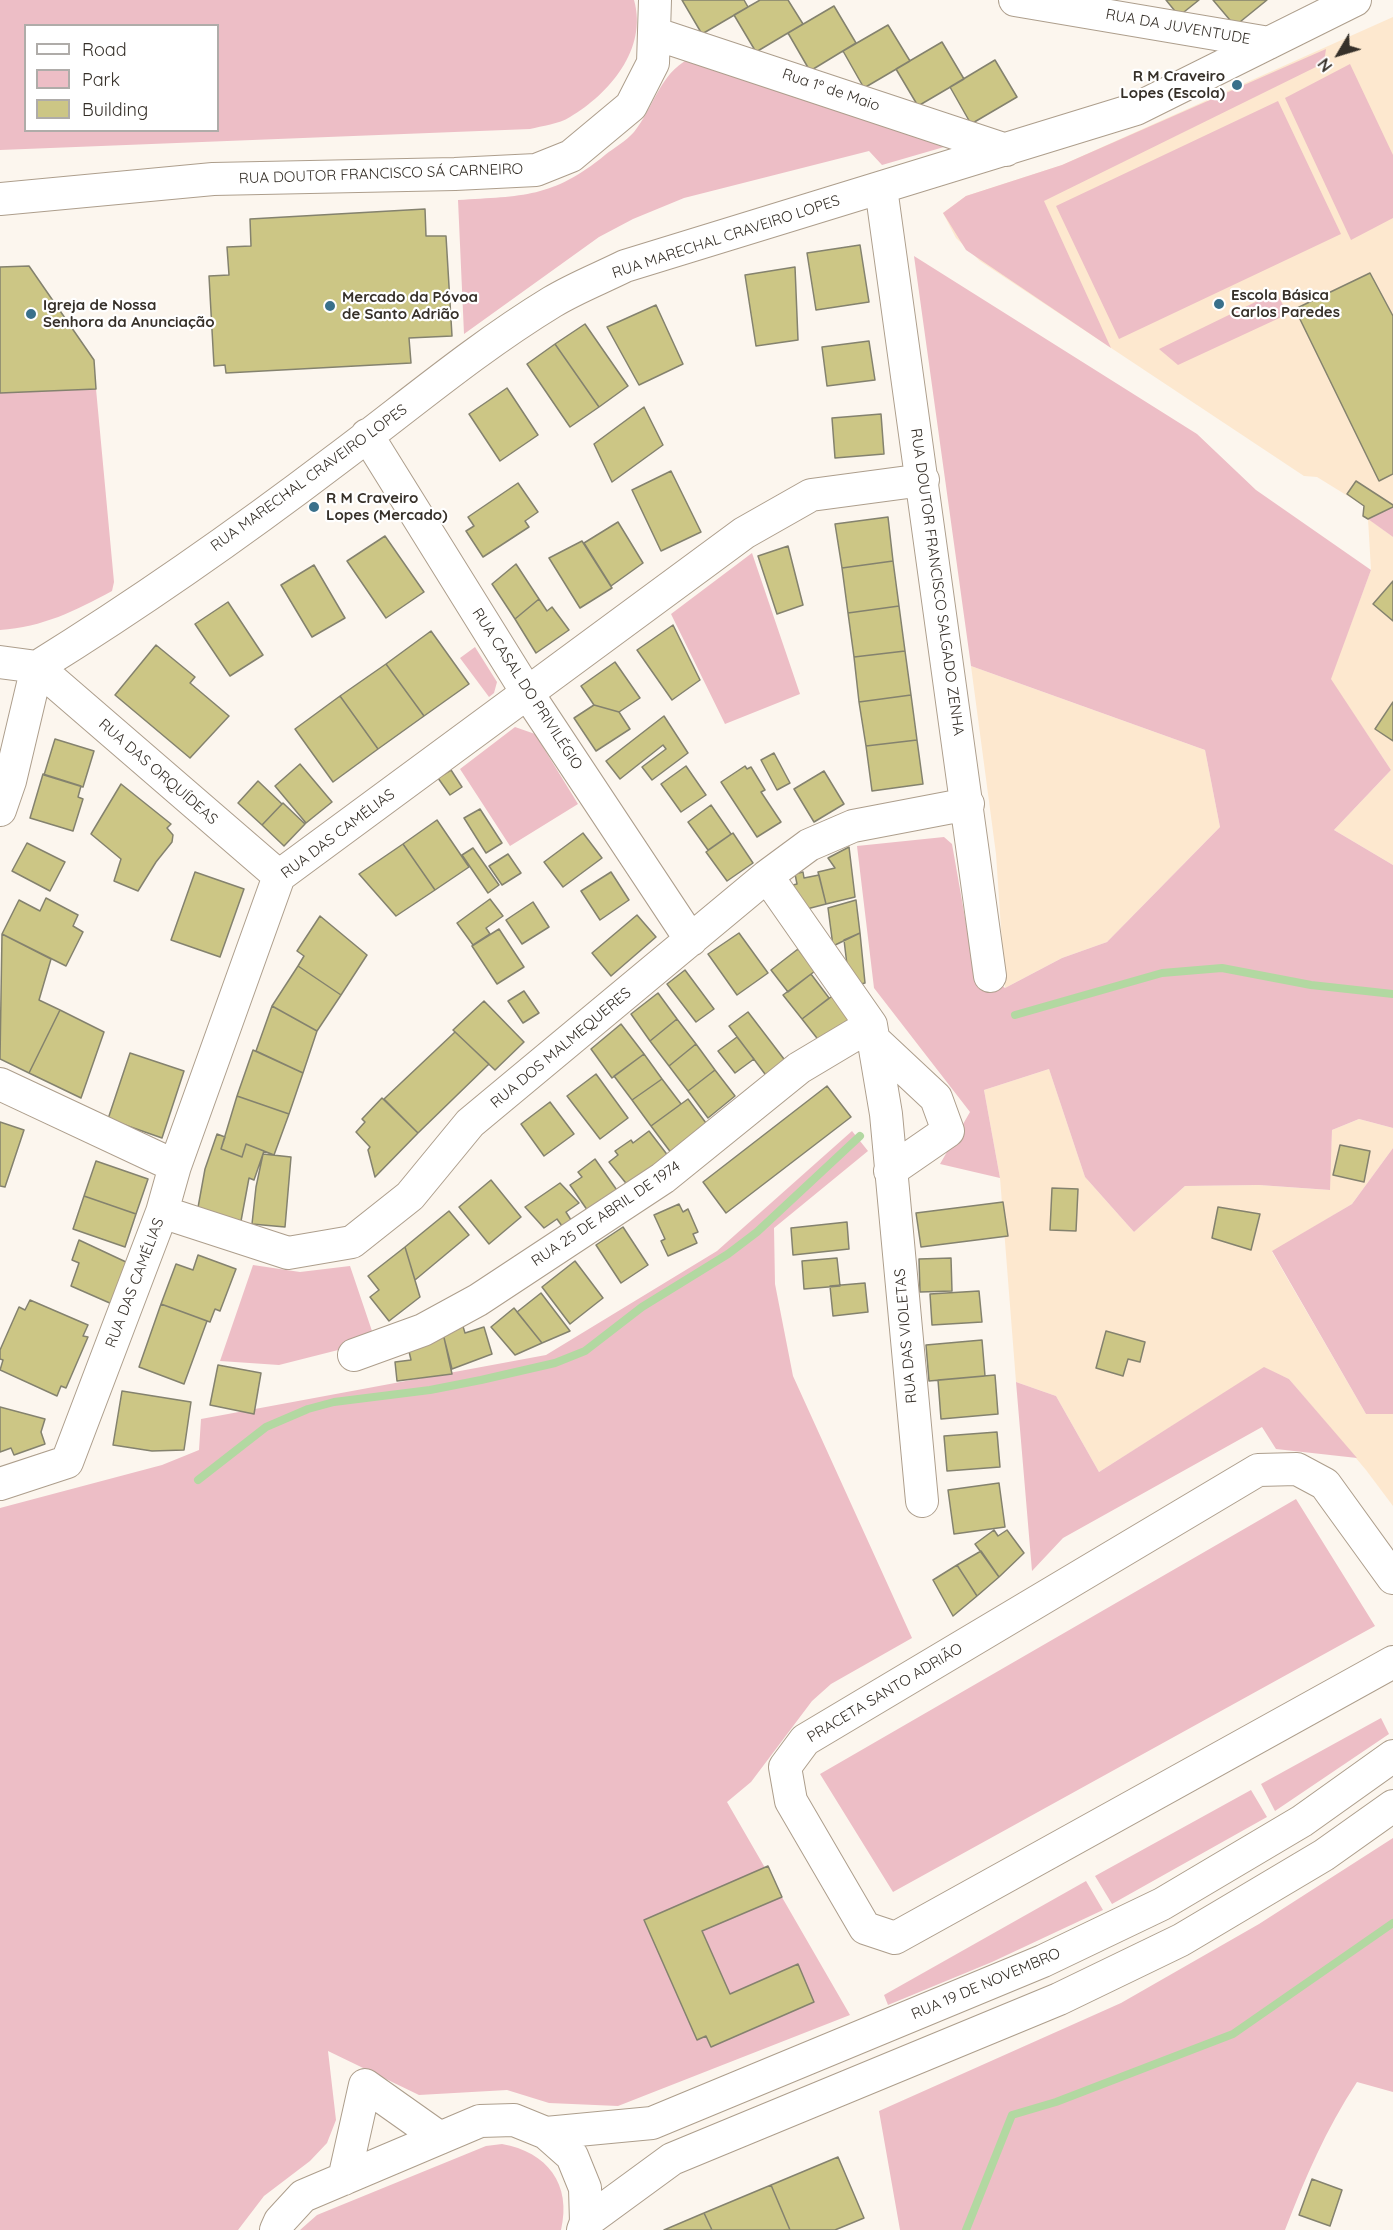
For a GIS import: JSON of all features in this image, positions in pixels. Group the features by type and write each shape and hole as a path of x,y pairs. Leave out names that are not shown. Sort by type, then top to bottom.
{"street":[{"name":"RUA DOUTOR FRANCISCO SÁ CARNEIRO","path":"0,199 213,179 536,170 571,156 631,105 652,63 656,34 655,0"},
{"name":"RUA DA JUVENTUDE","path":"1015,0 1269,43"},
{"name":"RUA MARECHAL CRAVEIRO LOPES","path":"37,667 154,590 336,460 459,365 553,302 615,271 1136,109 1355,0"},
{"name":"Rua 1º de Maio","path":"656,34 1006,150"},
{"name":"RUA DOUTOR FRANCISCO SALGADO ZENHA","path":"881,188 990,976"},
{"name":"RUA CASAL DO PRIVILÉGIO","path":"367,435 528,694 692,940"},
{"name":"RUA DAS CAMÉLIAS","path":"0,1484 67,1462 162,1212 175,1166 279,876 744,533 811,495 923,480"},
{"path":"0,662 37,667 10,781 0,810"},
{"name":"RUA DAS ORQUÍDEAS","path":"37,667 279,876"},
{"name":"RUA DOS MALMEQUERES","path":"162,1212 288,1253 352,1242 410,1196 470,1123 767,876 809,845 853,826 968,804"},
{"name":"RUA DAS VIOLETAS","path":"767,876 872,1032 936,1098 948,1131 890,1171"},
{"name":"RUA DAS VIOLETAS","path":"872,1032 886,1114 922,1501"},
{"name":"RUA 25 DE ABRIL DE 1974","path":"354,1355 423,1330 478,1300 663,1178 799,1068 872,1032"},
{"path":"0,1084 175,1166"},
{"name":"PRACETA SANTO ADRIÃO","path":"1393,1578 1325,1484 1297,1469 1258,1470 804,1740 784,1767 791,1801 865,1928 895,1938 1393,1662"},
{"name":"RUA 19 DE NOVEMBRO","path":"546,2133 652,2124 1043,1961 1162,1904 1302,1821 1393,1756"},
{"name":"RUA 19 DE NOVEMBRO","path":"585,2226 672,2159 1059,1999 1181,1940 1324,1855 1393,1806"},
{"path":"344,2179 365,2085 440,2138"},
{"name":"RUA 19 DE NOVEMBRO","path":"276,2230 280,2221 303,2196 480,2121 514,2120 546,2133 572,2156 585,2188 585,2226"}],"shaded area":[{"name":"Escola Básica Carlos Paredes","path":"1393,17 1393,507 1369,519 1393,537 1393,865 1334,830 1391,770 1330,679 1371,570 1368,519 1363,516 1364,506 1317,477 1304,476 980,261 956,238 943,213 966,196 1062,165"},
{"path":"971,666 1205,750 1220,827 1107,942 1062,958 1005,988 996,854"},
{"path":"1049,1069 1085,1177 1134,1232 1185,1186 1259,1185 1329,1190 1332,1130 1359,1119 1393,1128 1393,1148 1352,1204 1272,1252 1366,1414 1393,1414 1393,1506 1366,1470 1289,1379 1264,1368 1099,1472 1056,1396 1016,1382 1000,1178 984,1090"}],"green space":[{"path":"0,0 634,0 637,18 635,36 622,68 611,83 585,107 566,119 530,129 0,150"},
{"path":"1326,49 1324,63 1044,201 1111,348 966,250 943,213 966,196 1062,165"},
{"path":"689,59 944,147 882,165 869,151 684,198 633,219 599,237 464,334 458,200 536,192 569,180 634,132 664,82 679,65"},
{"path":"1350,64 1393,155 1393,218 1351,240 1285,98"},
{"path":"1278,101 1341,234 1119,339 1056,206"},
{"path":"914,256 1197,434 1256,490 1371,570 1331,679 1391,770 1334,830 1393,865 1393,1128 1359,1119 1332,1130 1330,1190 1259,1185 1185,1186 1134,1232 1085,1177 1049,1069 984,1090 1000,1178 940,1164 970,1112 874,988 857,846 944,837 952,844 973,963 1005,988 1062,958 1107,942 1220,827 1205,750 971,666"},
{"path":"1276,292 1288,314 1178,365 1159,349"},
{"path":"96,389 114,582 112,591 45,622 0,630 0,393"},
{"path":"1393,507 1393,537 1368,519"},
{"path":"752,553 800,694 725,724 671,614"},
{"path":"475,647 497,682 494,693 489,697 460,658"},
{"path":"515,727 535,734 578,804 510,846 460,769"},
{"path":"852,1131 868,1151 774,1228 775,1284 793,1376 912,1638 831,1684 812,1701 751,1782 727,1802 850,2015 618,2106 549,2103 507,2090 419,2095 328,2051 336,2120 327,2143 310,2161 264,2196 238,2230 0,2230 0,1508 162,1465 199,1450 201,1419 546,1355 717,1251"},
{"path":"1393,1148 1393,1414 1366,1414 1272,1251 1352,1204"},
{"path":"253,1265 300,1272 350,1266 373,1334 346,1348 279,1365 220,1361"},
{"path":"1264,1367 1289,1379 1357,1458 1276,1449 1262,1427 1063,1538 1032,1571 1016,1382 1056,1396 1099,1472"},
{"path":"1296,1499 1375,1626 893,1892 820,1774"},
{"path":"1381,1718 1389,1734 1275,1811 1261,1784"},
{"path":"1251,1790 1267,1817 1112,1904 1095,1876"},
{"path":"1393,1838 1393,2092 1357,2082 1317,2154 1285,2230 900,2230 879,2111 1121,2003 1259,1924"},
{"path":"1086,1881 1103,1910 992,1962 888,2005 884,1995"},
{"path":"502,2144 532,2154 552,2173 563,2198 561,2230 300,2230 317,2215 486,2146"}],"building":[{"path":"682,0 744,0 748,7 702,34"},
{"path":"760,0 788,0 803,24 756,52 734,15"},
{"path":"1166,0 1199,0 1179,16"},
{"path":"1213,0 1267,0 1235,26"},
{"path":"834,6 856,43 810,71 788,33"},
{"path":"888,25 910,61 864,88 843,51"},
{"path":"942,42 964,79 918,106 896,69"},
{"path":"995,60 1017,97 971,124 950,87"},
{"name":"Mercado da Póvoa de Santo Adrião","path":"425,209 426,236 446,236 452,336 409,338 411,363 226,373 225,365 214,366 209,276 229,275 227,247 251,246 250,219"},
{"path":"860,245 869,302 816,310 807,253"},
{"name":"Igreja de Nossa Senhora da Anunciação","path":"29,266 94,360 96,389 0,393 0,267"},
{"path":"795,267 798,340 756,346 745,275"},
{"path":"1370,273 1393,316 1393,474 1379,481 1295,309"},
{"path":"656,305 683,364 639,385 607,327"},
{"path":"585,324 628,386 599,407 555,344"},
{"path":"869,341 875,380 827,386 822,347"},
{"path":"555,344 599,407 570,427 527,364"},
{"path":"507,388 538,435 500,461 469,414"},
{"path":"644,407 663,445 612,482 594,444"},
{"path":"881,414 884,454 835,458 832,418"},
{"path":"671,471 701,532 661,551 632,490"},
{"path":"1356,481 1393,507 1368,519 1363,516 1364,506 1347,494"},
{"path":"518,483 538,512 525,521 529,527 483,557 466,531 474,526 468,517"},
{"path":"888,517 893,561 842,568 835,524"},
{"path":"618,522 643,563 611,586 584,543"},
{"path":"385,536 424,592 386,618 347,561"},
{"path":"582,541 612,588 580,608 549,558"},
{"path":"788,546 803,605 777,614 758,556"},
{"path":"893,561 899,606 848,613 842,568"},
{"path":"516,564 539,599 515,619 492,584"},
{"path":"314,565 345,618 312,637 281,585"},
{"path":"1393,581 1393,621 1373,604"},
{"path":"539,599 547,611 552,607 569,630 536,653 515,619"},
{"path":"228,602 263,655 230,676 195,624"},
{"path":"899,606 905,651 854,657 848,613"},
{"path":"673,625 700,680 672,700 637,650"},
{"path":"431,631 469,684 424,716 386,664"},
{"path":"156,645 195,677 190,683 229,716 190,758 115,695"},
{"path":"905,651 911,695 859,702 854,657"},
{"path":"615,662 640,698 619,712 594,705 581,686"},
{"path":"386,664 424,716 378,749 340,696"},
{"path":"911,695 917,740 866,746 859,702"},
{"path":"340,696 378,749 333,782 295,729"},
{"path":"1393,702 1393,741 1375,729"},
{"path":"594,705 619,712 630,729 596,751 574,718"},
{"path":"664,716 688,753 652,780 642,767 666,749 663,745 620,779 606,761"},
{"path":"55,739 94,751 83,787 44,775"},
{"path":"917,740 923,784 872,791 866,746"},
{"path":"774,753 790,783 777,790 761,760"},
{"path":"300,764 332,802 306,823 275,786"},
{"path":"686,766 706,795 681,812 661,784"},
{"path":"745,766 747,769 751,767 765,790 761,792 781,822 757,837 721,782"},
{"path":"451,770 462,787 450,795 438,778"},
{"path":"824,771 844,804 814,822 794,789"},
{"path":"43,774 81,786 78,797 83,799 73,831 30,818"},
{"path":"258,781 282,804 262,825 238,803"},
{"path":"121,784 171,824 167,828 173,835 172,842 138,891 114,881 121,859 91,834"},
{"path":"283,803 305,824 284,846 262,825"},
{"path":"711,805 731,834 708,850 688,822"},
{"path":"480,809 502,843 486,853 464,818"},
{"path":"437,820 469,867 435,890 403,844"},
{"path":"583,833 602,858 563,887 544,862"},
{"path":"733,833 753,863 727,881 706,852"},
{"path":"27,843 65,862 50,891 12,871"},
{"path":"403,844 435,890 396,916 359,874"},
{"path":"849,847 855,897 826,904 818,872 835,868 828,858"},
{"path":"473,848 499,885 488,893 462,855"},
{"path":"508,854 521,873 502,885 489,866"},
{"path":"195,872 244,889 220,957 171,940"},
{"path":"611,872 629,900 600,920 581,891"},
{"path":"803,872 804,878 819,875 826,904 803,910 797,901 793,885 797,884 795,874"},
{"path":"46,898 78,915 73,926 83,932 66,966 2,934 19,900 40,911"},
{"path":"490,899 503,916 486,928 490,934 473,945 457,923"},
{"path":"856,900 860,933 833,946 828,908"},
{"path":"533,902 549,927 522,944 506,920"},
{"path":"637,915 656,937 611,976 592,953"},
{"path":"320,916 367,955 341,995 298,966 304,956 297,951"},
{"path":"499,929 524,967 497,984 472,946"},
{"path":"739,933 768,973 737,995 708,954"},
{"path":"860,933 865,983 857,985 848,973 844,940"},
{"path":"2,934 51,959 39,1000 60,1010 29,1073 0,1059"},
{"path":"798,949 815,971 788,992 771,970"},
{"path":"298,966 341,995 317,1031 272,1006"},
{"path":"685,970 714,1009 696,1022 667,984"},
{"path":"811,974 829,998 802,1019 783,995"},
{"path":"524,991 539,1013 523,1023 508,1001"},
{"path":"658,993 677,1019 650,1041 631,1014"},
{"path":"835,994 853,1016 820,1042 802,1019"},
{"path":"484,1001 524,1042 495,1070 453,1030"},
{"path":"272,1006 317,1031 303,1073 256,1051"},
{"path":"60,1010 104,1032 81,1098 29,1073"},
{"path":"748,1012 787,1063 768,1078 729,1026"},
{"path":"677,1019 696,1044 669,1066 650,1041"},
{"path":"621,1024 644,1054 612,1078 591,1049"},
{"path":"455,1032 489,1064 418,1133 384,1099"},
{"path":"737,1037 754,1059 735,1073 718,1051"},
{"path":"696,1044 715,1070 688,1091 669,1066"},
{"path":"253,1050 303,1073 289,1114 237,1096"},
{"path":"130,1053 184,1071 162,1138 108,1119"},
{"path":"644,1054 662,1079 632,1100 614,1076"},
{"path":"715,1070 735,1096 708,1118 688,1091"},
{"path":"596,1074 628,1118 600,1139 567,1096"},
{"path":"662,1079 681,1104 651,1126 632,1100"},
{"path":"827,1086 851,1117 726,1213 703,1182"},
{"path":"237,1096 289,1114 274,1155 246,1144 242,1157 221,1149"},
{"path":"382,1098 418,1133 375,1177 368,1150 370,1147 356,1132 365,1122 362,1119"},
{"path":"688,1099 706,1123 672,1154 651,1126"},
{"path":"550,1102 574,1134 544,1156 521,1124"},
{"path":"0,1122 24,1130 5,1187 0,1186"},
{"path":"649,1131 669,1157 629,1187 609,1162 618,1155 615,1151 631,1140 633,1143"},
{"path":"217,1134 225,1137 221,1149 242,1157 246,1144 264,1151 254,1180 249,1178 241,1221 197,1213 205,1169"},
{"path":"1340,1145 1370,1151 1364,1182 1333,1175"},
{"path":"263,1154 291,1157 285,1227 252,1224"},
{"path":"595,1159 621,1196 592,1217 570,1185 582,1177 578,1172"},
{"path":"96,1161 148,1179 136,1214 84,1196"},
{"path":"491,1180 521,1217 489,1244 459,1207"},
{"path":"560,1183 579,1203 566,1212 571,1220 562,1226 557,1219 544,1228 525,1207"},
{"path":"1052,1188 1078,1189 1076,1231 1050,1230"},
{"path":"84,1196 136,1214 125,1247 73,1229"},
{"path":"1003,1202 1008,1236 921,1247 916,1213"},
{"path":"679,1204 683,1212 688,1209 698,1232 693,1234 697,1243 668,1256 661,1241 665,1239 654,1215"},
{"path":"1218,1207 1260,1214 1251,1250 1212,1238"},
{"path":"449,1211 469,1235 415,1280 405,1247"},
{"path":"847,1222 849,1249 793,1255 791,1228"},
{"path":"623,1227 648,1265 621,1283 596,1245"},
{"path":"79,1240 126,1262 112,1304 71,1286 79,1263 72,1260"},
{"path":"405,1247 420,1297 389,1321 370,1297 379,1290 368,1276"},
{"path":"198,1255 236,1269 220,1311 215,1309 210,1322 161,1304 176,1264 193,1270"},
{"path":"837,1258 840,1286 804,1289 802,1261"},
{"path":"951,1258 952,1291 920,1292 919,1259"},
{"path":"575,1261 603,1298 570,1324 542,1287"},
{"path":"865,1283 868,1312 833,1316 830,1286"},
{"path":"979,1291 982,1322 932,1325 930,1294"},
{"path":"541,1293 570,1331 542,1343 517,1312"},
{"path":"30,1300 88,1325 83,1336 88,1337 66,1388 61,1386 57,1396 0,1370 3,1360 0,1359 0,1350 19,1307 25,1310"},
{"path":"161,1304 207,1321 184,1384 139,1367"},
{"path":"514,1308 542,1343 515,1355 491,1327"},
{"path":"461,1320 465,1333 484,1327 492,1354 452,1369 442,1330"},
{"path":"1106,1331 1145,1342 1140,1362 1128,1359 1123,1376 1096,1368"},
{"path":"443,1333 452,1374 397,1381 395,1362 411,1360 408,1347"},
{"path":"982,1340 985,1376 929,1381 926,1345"},
{"path":"218,1365 261,1373 254,1414 210,1405"},
{"path":"995,1375 998,1414 941,1419 938,1380"},
{"path":"122,1391 191,1402 184,1450 152,1451 113,1445"},
{"path":"0,1407 45,1419 41,1432 45,1444 14,1455 11,1448 0,1452"},
{"path":"997,1432 1000,1467 947,1471 944,1436"},
{"path":"999,1483 1005,1527 954,1534 948,1490"},
{"path":"994,1530 998,1536 1007,1530 1024,1553 999,1577 975,1544"},
{"path":"981,1551 999,1577 977,1596 957,1565"},
{"path":"957,1565 977,1596 953,1616 933,1580"},
{"path":"768,1866 782,1897 702,1931 730,1994 798,1964 814,2002 711,2047 706,2036 697,2040 644,1920"},
{"path":"838,2157 864,2218 835,2230 790,2230 771,2185"},
{"path":"1312,2179 1342,2190 1330,2226 1299,2215"},
{"path":"771,2185 790,2230 712,2230 704,2213"},
{"path":"704,2213 712,2230 664,2230"}],"waterway":[{"path":"1015,1015 1162,973 1222,968 1311,985 1393,994"},
{"path":"198,1480 266,1427 308,1409 334,1402 430,1390 481,1380 555,1363 585,1351 642,1307 728,1254 757,1232 860,1136"},
{"path":"966,2230 1012,2115 1056,2102 1233,2034 1393,1923"}],"place":[{"name":"R M Craveiro Lopes (Escola)","path":"1237,85"},
{"name":"Escola Básica Carlos Paredes","path":"1219,304"},
{"name":"Mercado da Póvoa de Santo Adrião","path":"330,306"},
{"name":"Igreja de Nossa Senhora da Anunciação","path":"31,314"},
{"name":"R M Craveiro Lopes (Mercado)","path":"314,507"}]}
